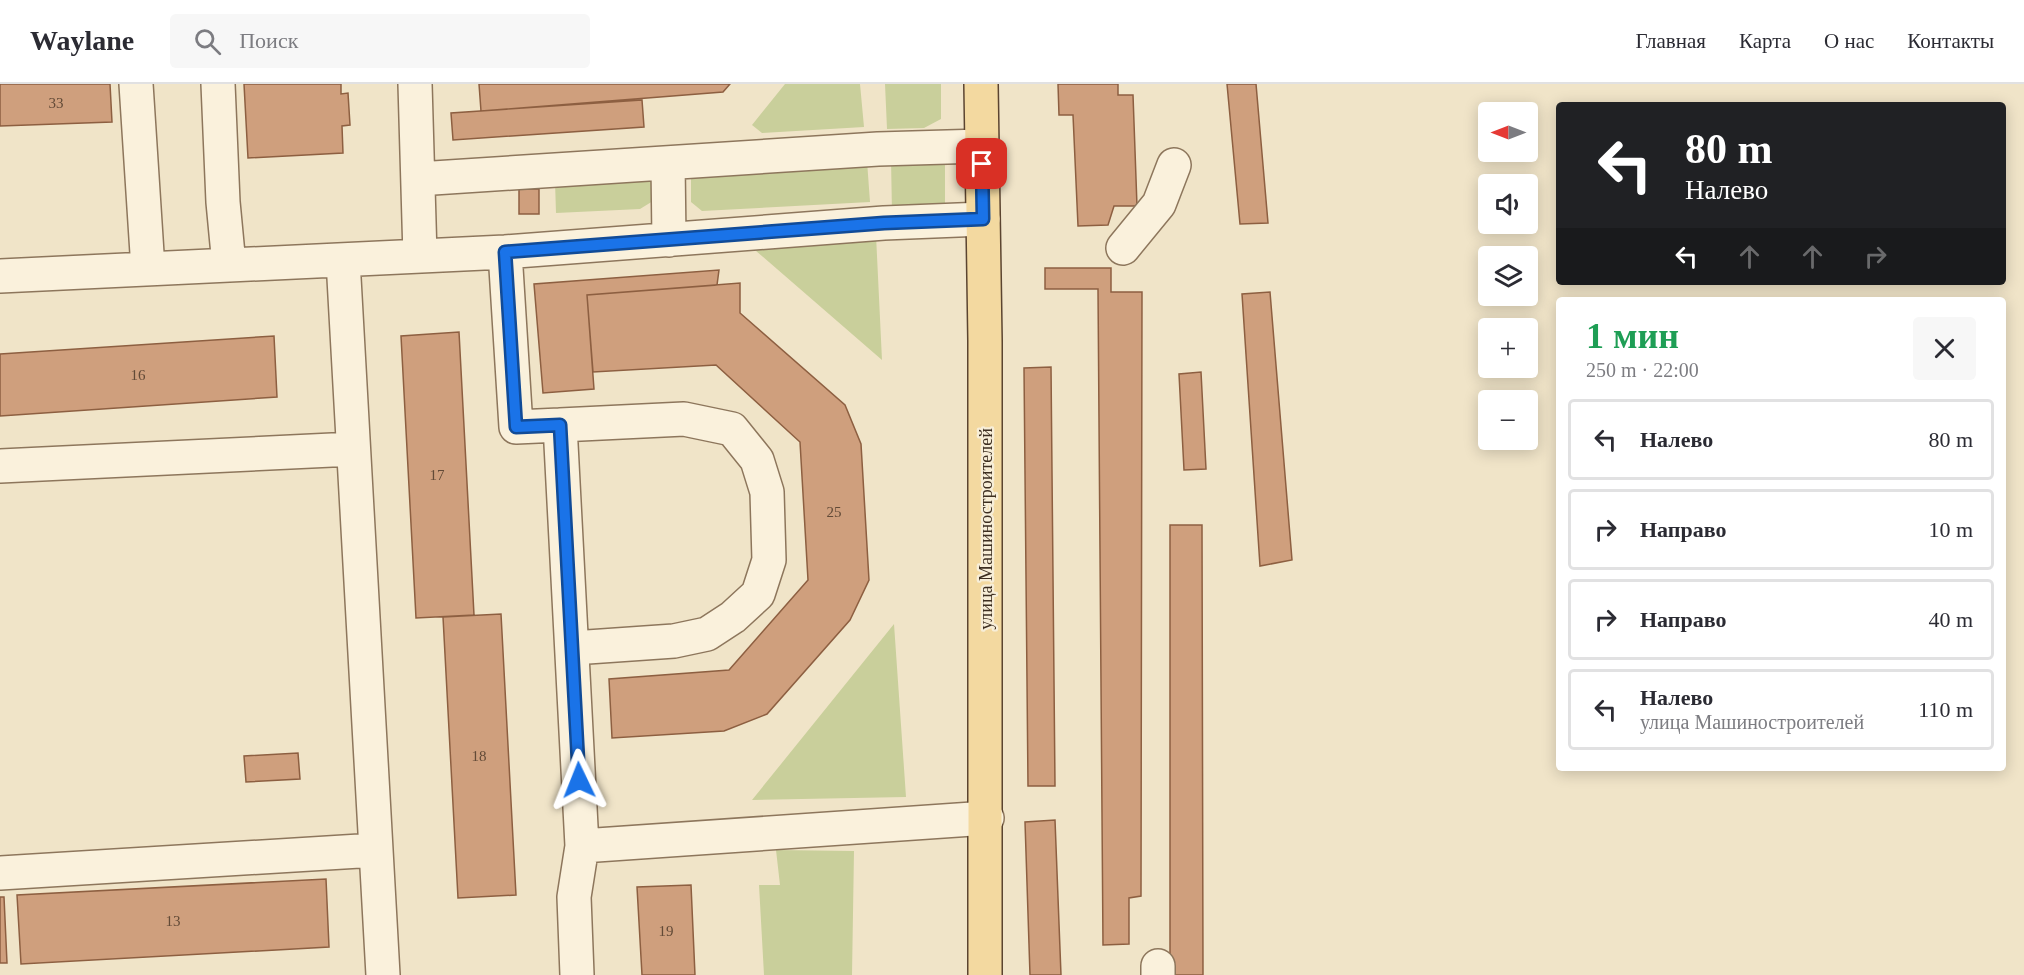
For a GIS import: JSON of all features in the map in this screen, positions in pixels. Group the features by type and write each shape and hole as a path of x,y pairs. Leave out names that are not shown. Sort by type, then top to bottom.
{"main road":[{"name":"улица Машиностроителей","path":"981,84 985,341 987,818 985,975"}],"lane":[{"path":"136,84 148,269"},
{"path":"218,84 228,265"},
{"path":"415,84 420,256"},
{"path":"418,179 878,149 982,146"},
{"path":"668,163 669,240"},
{"path":"1123,248 1159,204 1174,165"},
{"path":"0,276 505,252 884,223 983,219"},
{"path":"505,252 516,427 684,419 732,429 757,460 767,492 769,560 758,594 734,617 707,634 674,641 573,648"},
{"path":"343,260 383,975"},
{"path":"560,425 582,846 574,897 578,975"},
{"path":"0,466 353,449"},
{"path":"582,846 987,818"},
{"path":"0,873 376,850"}],"green space":[{"path":"785,84 860,84 864,127 762,133 752,125"},
{"path":"885,84 941,84 941,119 924,128 887,129"},
{"path":"945,156 945,211 892,213 891,159"},
{"path":"867,161 870,202 702,211 691,202 691,174"},
{"path":"653,177 653,201 640,209 556,213 555,181"},
{"path":"876,235 882,360 748,244"},
{"path":"894,624 906,797 752,800"},
{"path":"776,850 854,851 852,975 764,975 759,885 780,885"}],"building":[{"path":"0,84 110,84 112,122 0,126"},
{"path":"244,84 341,84 341,94 348,93 350,125 342,126 343,153 248,158"},
{"path":"479,84 730,84 723,92 481,111"},
{"path":"1058,84 1118,84 1118,95 1133,95 1137,206 1114,206 1108,225 1078,226 1073,115 1059,115"},
{"path":"1227,84 1256,84 1268,223 1240,224"},
{"path":"642,100 644,127 453,140 451,113"},
{"path":"519,189 539,189 539,214 519,214"},
{"path":"1045,268 1111,268 1111,292 1142,292 1141,896 1129,898 1129,944 1103,945 1098,289 1045,289"},
{"path":"719,270 717,285 587,295 594,389 543,393 534,284"},
{"path":"740,283 740,313 845,405 861,444 869,580 850,620 767,714 724,731 612,738 609,679 729,670 808,580 800,442 716,365 593,372 587,295"},
{"path":"1270,292 1292,560 1260,566 1242,294"},
{"path":"459,332 474,615 416,618 401,336"},
{"path":"274,336 277,397 0,416 0,354"},
{"path":"1051,367 1055,786 1028,786 1024,368"},
{"path":"1201,372 1206,469 1184,470 1179,374"},
{"path":"1170,525 1202,525 1203,975 1170,975"},
{"path":"501,614 516,895 458,898 443,617"},
{"path":"298,753 300,779 246,782 244,756"},
{"path":"1055,820 1061,975 1030,975 1025,822"},
{"path":"326,879 329,947 21,964 17,895"},
{"path":"691,885 695,975 642,975 637,887"},
{"path":"0,897 4,897 7,963 0,963"}],"route":[{"path":"579,780 560,425 516,427 505,252 884,223 983,219 982,164"}]}
